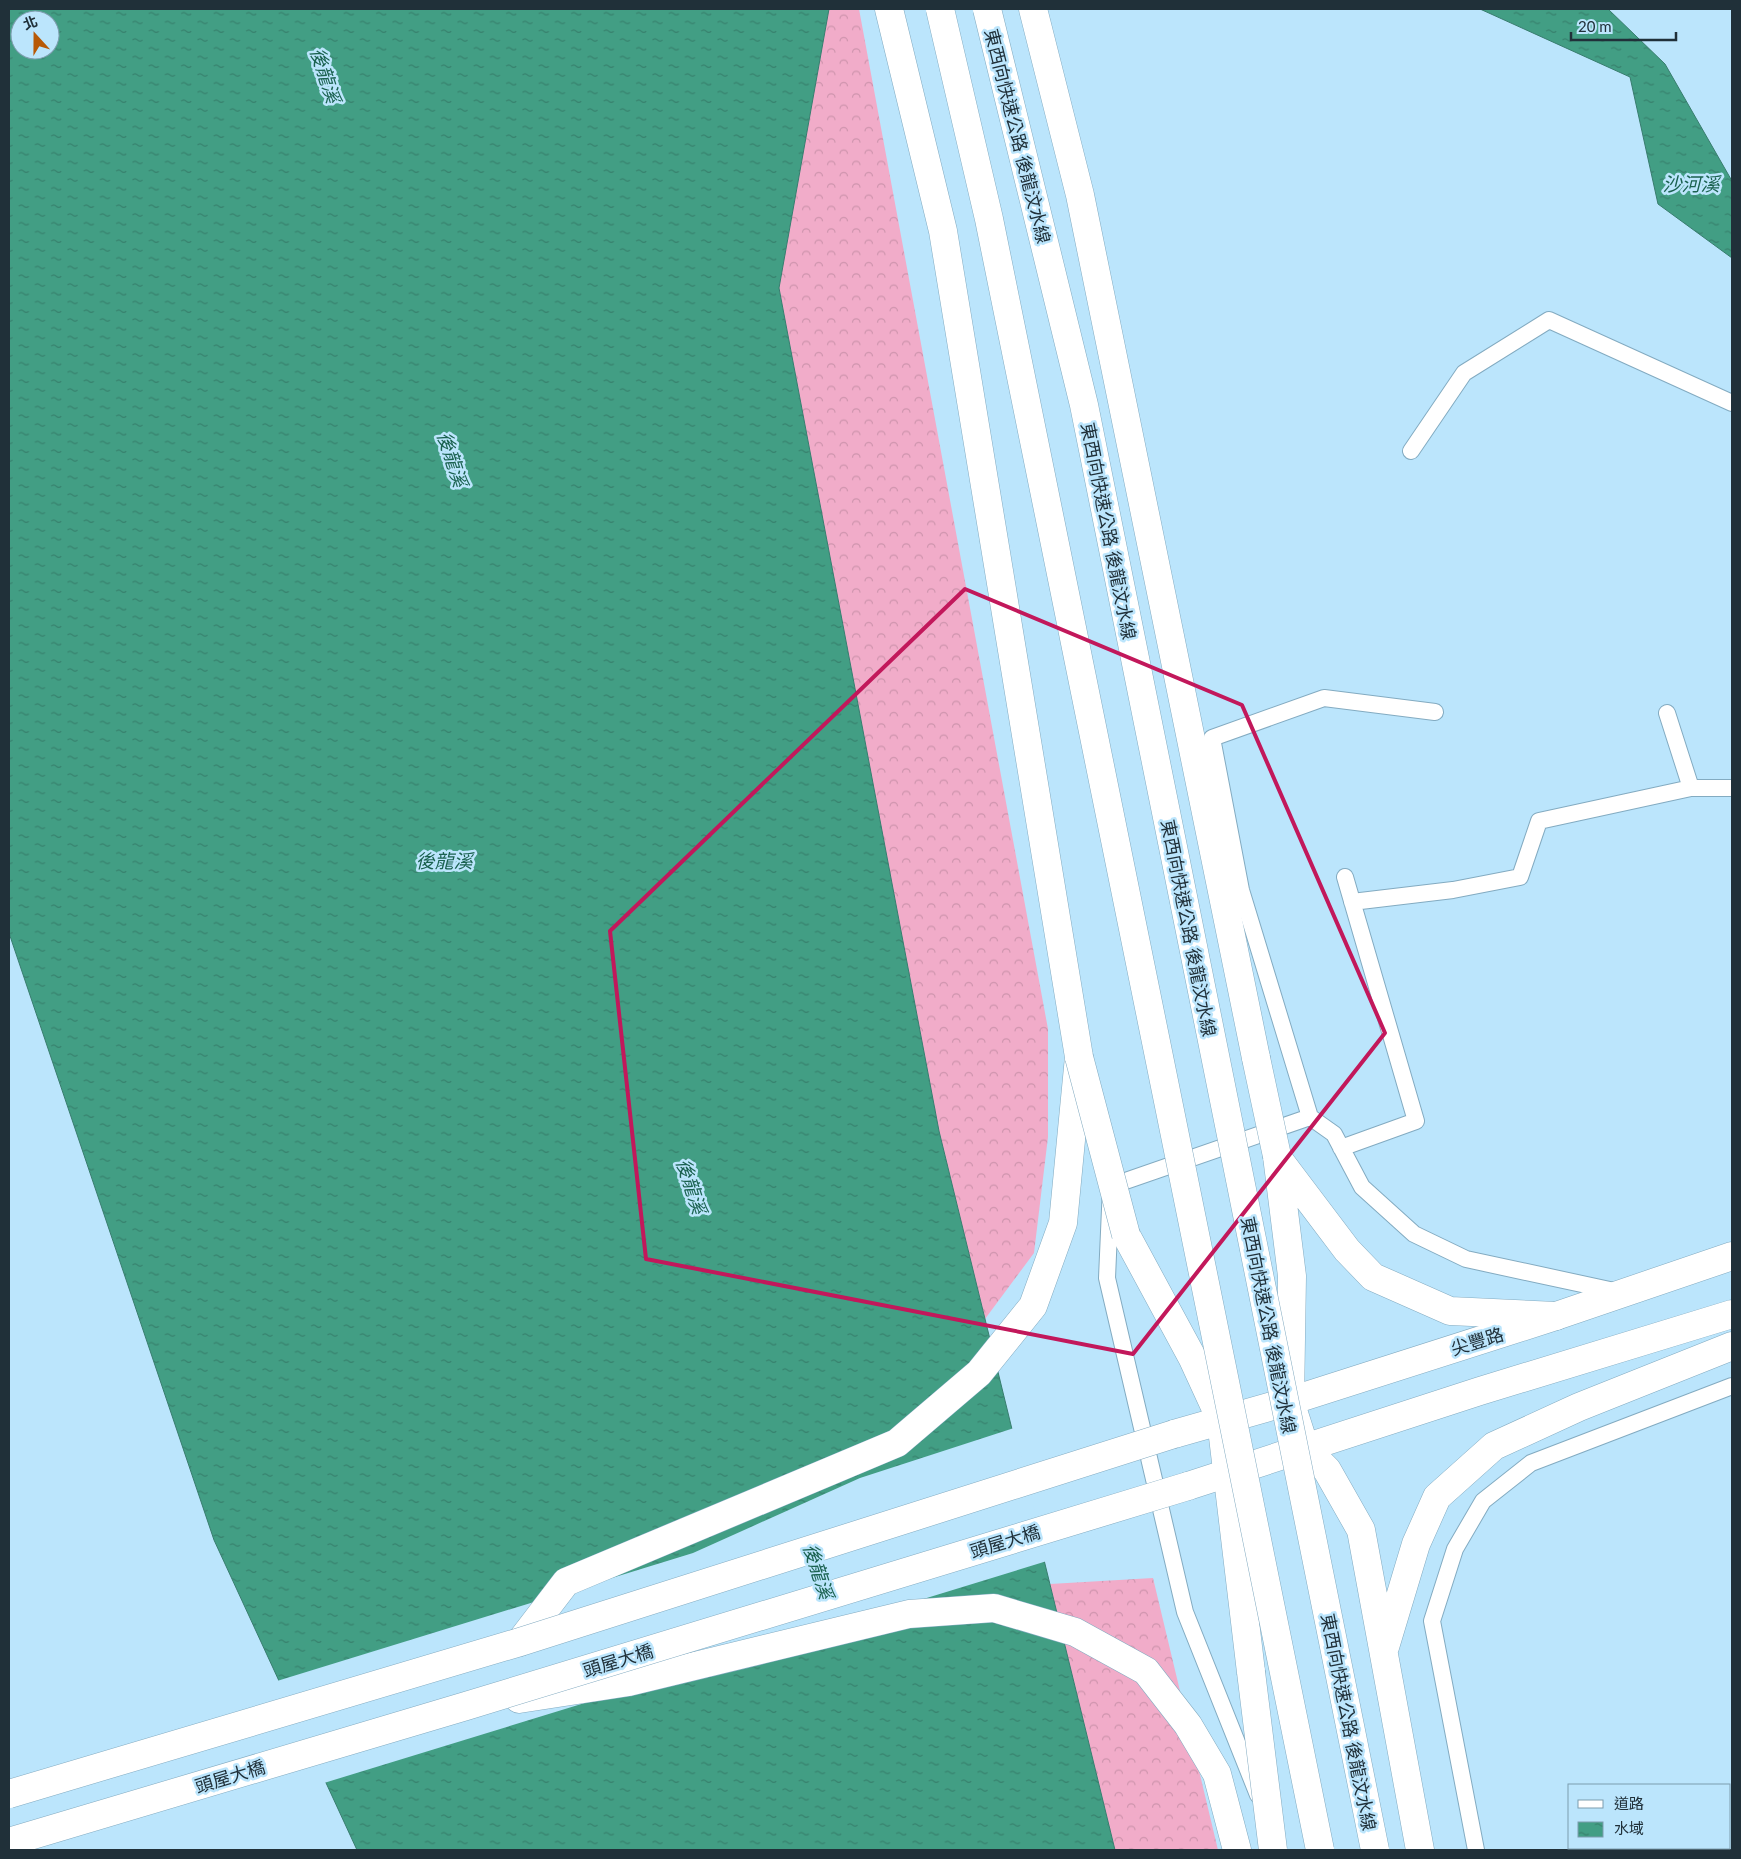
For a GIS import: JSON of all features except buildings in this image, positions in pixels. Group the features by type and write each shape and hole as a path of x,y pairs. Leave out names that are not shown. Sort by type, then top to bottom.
{"main road":[{"path":"889,9 943,230 1079,1057 1126,1235 1192,1357 1221,1420 1226,1474 1273,1850"},
{"path":"940,9 989,219 1320,1850"},
{"name":"東西向快速公路 後龍汶水線","path":"987,9 1084,405 1375,1850"},
{"path":"1033,9 1080,195 1277,1156 1292,1276 1290,1401 1305,1448 1327,1470 1361,1530 1420,1850"},
{"path":"520,1642 566,1582 897,1443 979,1373 1033,1306 1063,1223 1079,1057"},
{"path":"1277,1156 1347,1250 1373,1276 1450,1311 1556,1316"},
{"name":"尖豐路","path":"1221,1420 1290,1401 1556,1316 1732,1256"},
{"path":"1226,1474 1489,1388 1732,1314"},
{"path":"1384,1651 1416,1544 1437,1497 1494,1446 1579,1407 1732,1346"},
{"path":"9,1794 520,1642 1221,1420"},
{"name":"頭屋大橋","path":"9,1842 466,1706 1226,1474"},
{"path":"466,1706 629,1682 909,1614 994,1608 1075,1632 1146,1671 1188,1725 1217,1774 1237,1850"}],"lane":[{"path":"1411,451 1464,373 1549,320 1732,403"},
{"path":"1435,712 1324,698 1212,738 1241,890 1310,1117 1334,1134 1362,1188 1414,1234 1466,1259 1622,1292"},
{"path":"1667,712 1691,788"},
{"path":"1352,902 1453,890 1520,877 1539,821 1691,788 1732,788"},
{"path":"1341,1148 1416,1121 1346,877"},
{"path":"1280,1850 1185,1612 1107,1278 1108,1251 1111,1186 1310,1117"},
{"path":"1476,1850 1432,1620 1455,1549 1484,1501 1531,1463 1732,1386"}],"highlighted area":[{"path":"965,589 1242,705 1385,1033 1133,1354 646,1259 610,931"}],"green space":[{"path":"829,9 859,9 1048,1029 1048,1137 1034,1253 985,1319 939,1131 779,288"},
{"path":"1153,1578 1218,1850 1115,1850 1050,1584"}],"water":[{"name":"後龍溪","path":"9,9 829,9 779,288 939,1131 1115,1850 357,1850 214,1540 9,933"},
{"name":"沙河溪","path":"1480,9 1608,9 1665,64 1732,181 1732,258 1658,204 1630,77"}],"pier":[{"path":"1014,1428 1047,1561 324,1783 277,1681 693,1553 860,1478"}]}
